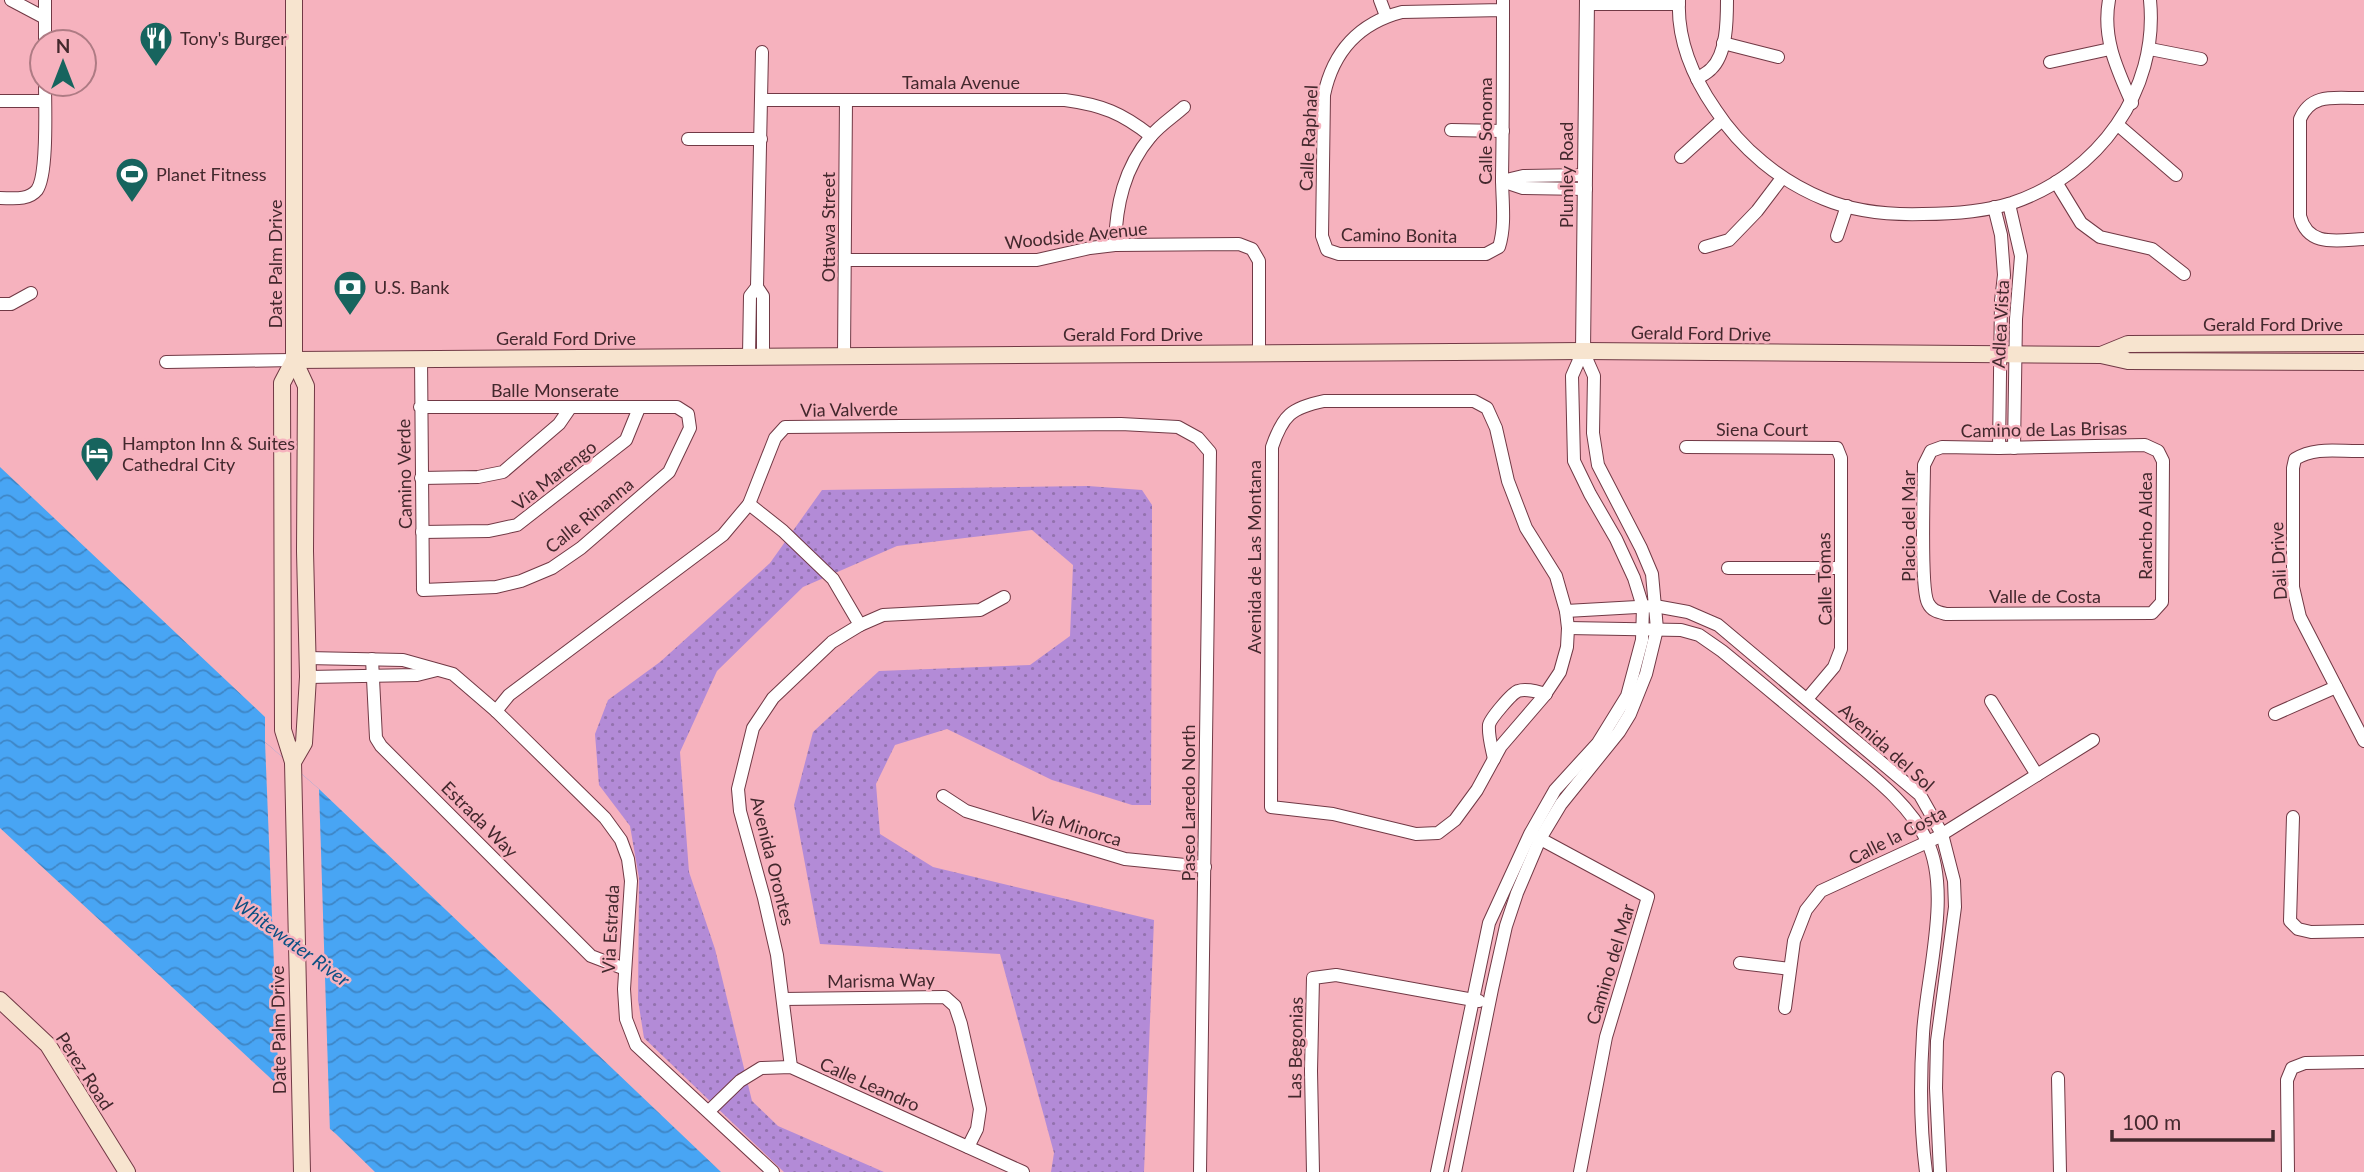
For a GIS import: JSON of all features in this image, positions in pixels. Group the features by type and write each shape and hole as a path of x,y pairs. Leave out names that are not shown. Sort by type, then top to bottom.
{"main road":[{"name":"Date Palm Drive","path":"293,762 304,743 308,677 305,551 306,386 294,360 294,0"},
{"name":"Gerald Ford Drive","path":"2101,355 2127,344 2364,343"},
{"name":"Gerald Ford Drive","path":"294,360 1583,351 2101,355 2128,361 2364,362"},
{"name":"Date Palm Drive","path":"294,360 282,383 283,730 293,762 302,1172"},
{"path":"283,593 296,616 298,665 308,677"},
{"name":"Perez Road","path":"0,1000 48,1045 127,1172"}],"street":[{"path":"11,0 45,18"},
{"path":"45,0 45,28"},
{"path":"1380,0 1386,16"},
{"path":"1697,79 1712,68 1723,43 1727,0"},
{"path":"2109,0 2107,29 2110,49 2132,103"},
{"path":"1587,2 1679,2 1680,27 1697,79 1722,120 1757,157 1782,178 1824,199 1847,206 1902,215 1967,212 2009,204 2056,182 2087,158 2118,125 2132,103 2150,49 2150,0"},
{"name":"Plumley Road","path":"1583,351 1587,2"},
{"name":"Calle Raphael","path":"1322,236 1324,95 1328,75 1348,42 1365,27 1386,16 1420,10 1503,5"},
{"name":"Calle Sonoma","path":"1486,254 1499,247 1503,234 1503,5"},
{"path":"1723,43 1778,57"},
{"path":"2050,62 2110,49"},
{"path":"2150,49 2202,59"},
{"path":"756,355 750,296 757,287 762,52"},
{"path":"2364,99 2313,101 2305,108 2300,119 2300,216 2303,227 2322,240 2364,239"},
{"name":"Tamala Avenue","path":"762,100 1065,100 1090,103 1113,110 1151,136"},
{"name":"Ottawa Street","path":"844,355 846,100"},
{"path":"0,101 45,101 43,174 37,190 24,198 0,198"},
{"path":"1115,245 1120,191 1132,165 1151,136 1184,107"},
{"path":"1681,157 1722,120"},
{"path":"2118,125 2176,175"},
{"path":"1451,130 1503,131"},
{"path":"688,139 761,139"},
{"path":"1502,181 1523,176 1586,182"},
{"path":"1705,247 1729,240 1757,211 1782,178"},
{"path":"2056,182 2081,223 2090,230 2100,237 2152,249 2184,274"},
{"name":"Adlea Vista","path":"1999,449 2021,256 2009,204"},
{"path":"1837,236 1847,206"},
{"name":"Adlea Vista","path":"1994,207 2004,257 2014,448"},
{"name":"Camino Bonita","path":"1322,236 1327,250 1339,254 1486,254"},
{"name":"Woodside Avenue","path":"845,260 1037,260 1115,245 1239,244 1252,249 1259,261 1259,353"},
{"path":"756,355 763,306 763,294 757,287"},
{"path":"0,304 11,304 31,293"},
{"path":"750,306 763,306"},
{"path":"1583,351 1572,376 1574,461 1649,607"},
{"path":"1437,1172 1489,923 1535,836 1630,714 1646,674 1652,575 1598,465 1593,433 1594,376 1583,351"},
{"name":"Camino Verde","path":"421,358 423,590"},
{"name":"Gerald Ford Drive","path":"166,362 294,360"},
{"name":"Avenida de Las Montana","path":"1324,401 1474,401 1487,408 1496,428 1508,481 1526,528 1556,576 1568,628 1567,647 1560,672 1546,694 1501,746 1477,790 1455,820 1437,834 1416,834 1333,814 1270,807 1272,447 1278,427 1297,407 1324,401"},
{"name":"Balle Monserate","path":"421,407 677,407 688,414"},
{"path":"421,478 478,477 503,472 559,424 570,408"},
{"name":"Via Marengo","path":"422,532 489,531 517,525 626,440 639,408"},
{"name":"Calle Rinanna","path":"423,590 496,587 521,581 552,568 581,548 669,472 691,428 688,414"},
{"name":"Via Valverde","path":"496,711 509,695 723,535 749,504 775,438 785,427 1121,424 1178,427 1198,438"},
{"name":"Paseo Laredo North","path":"1198,438 1209,452 1206,867 1200,1172"},
{"name":"Camino de Las Brisas","path":"1931,451 1942,447 1999,449 2145,445 2158,451"},
{"name":"Siena Court","path":"1686,447 1837,448"},
{"name":"Calle Tomas","path":"1807,699 1834,667 1841,649 1841,458 1837,448"},
{"name":"Dali Drive","path":"2364,452 2316,450 2295,459 2293,468 2293,587 2300,618 2364,741"},
{"name":"Placio del Mar","path":"1927,602 1924,464 1931,451"},
{"name":"Rancho Aldea","path":"2158,451 2163,461 2162,602"},
{"path":"749,504 783,531 833,579 860,625"},
{"path":"1728,568 1840,568"},
{"name":"Avenida Orontes","path":"791,1067 783,999 764,898 740,811 738,789 753,728 773,698 832,642 860,625 883,615 980,610 1004,597"},
{"name":"Valle de Costa","path":"1927,602 1935,611 1960,614 2152,613 2162,602"},
{"name":"Avenida del Sol","path":"1566,611 1649,607 1688,612 1718,625 1920,795 1942,834 1954,881 1955,907 1937,1041 1940,1172"},
{"name":"Avenida del Sol","path":"1568,628 1650,629 1699,635 1722,651 1867,773 1911,816 1928,842 1935,861 1939,906 1923,1035 1922,1125 1926,1172"},
{"name":"Via Estrada","path":"307,658 403,660 453,674 496,711 605,818 621,840 628,859 631,881 625,969 626,1019 636,1045 773,1172"},
{"name":"Estrada Way","path":"372,659 376,738 381,746 590,956 625,969"},
{"path":"308,677 417,675 437,670"},
{"path":"2275,714 2336,687"},
{"path":"1494,759 1489,725 1492,719 1515,692 1521,690 1546,694"},
{"path":"1991,701 2037,775"},
{"name":"Calle la Costa","path":"1784,1008 1794,941 1806,910 1821,891 1928,842 2093,740"},
{"name":"Via Minorca","path":"943,796 966,811 1125,859 1206,867"},
{"path":"2293,817 2290,921 2298,929 2311,932 2364,931"},
{"path":"1455,1172 1506,926 1535,836"},
{"name":"Camino del Mar","path":"1535,836 1648,897 1606,1037 1580,1172"},
{"path":"1740,963 1790,969"},
{"name":"Las Begonias","path":"1313,1172 1313,978 1336,975 1489,1003"},
{"name":"Marisma Way","path":"783,999 945,997 955,1006 961,1024 980,1109 977,1129 968,1147"},
{"path":"2288,1172 2287,1080 2292,1068 2305,1063 2364,1062"},
{"name":"Calle Leandro","path":"709,1111 740,1081 761,1068 791,1067 1023,1172"},
{"path":"2058,1078 2060,1172"}],"shaded area":[{"path":"1088,486 1142,490 1152,505 1151,805 1132,805 1052,780 947,729 895,745 876,784 880,834 933,867 1154,920 1144,1172 1051,1172 1054,1153 1000,954 820,944 794,805 813,732 879,671 1030,665 1070,636 1073,565 1032,530 897,546 803,587 717,671 680,752 689,872 715,949 752,1101 778,1126 884,1172 784,1172 644,1038 638,1000 639,878 630,826 599,785 595,734 608,700 660,662 770,563 822,490"}],"water":[{"name":"Whitewater River","path":"0,467 265,717 265,742 319,789 721,1172 375,1172 0,828"}],"pier":[{"path":"265,742 319,789 330,1133 279,1090"}],"place":[{"name":"Tony's Burger","path":"156,68"},
{"name":"Planet Fitness","path":"132,204"},
{"name":"U.S. Bank","path":"350,317"},
{"name":"Hampton Inn & Suites Cathedral City","path":"97,483"}]}
